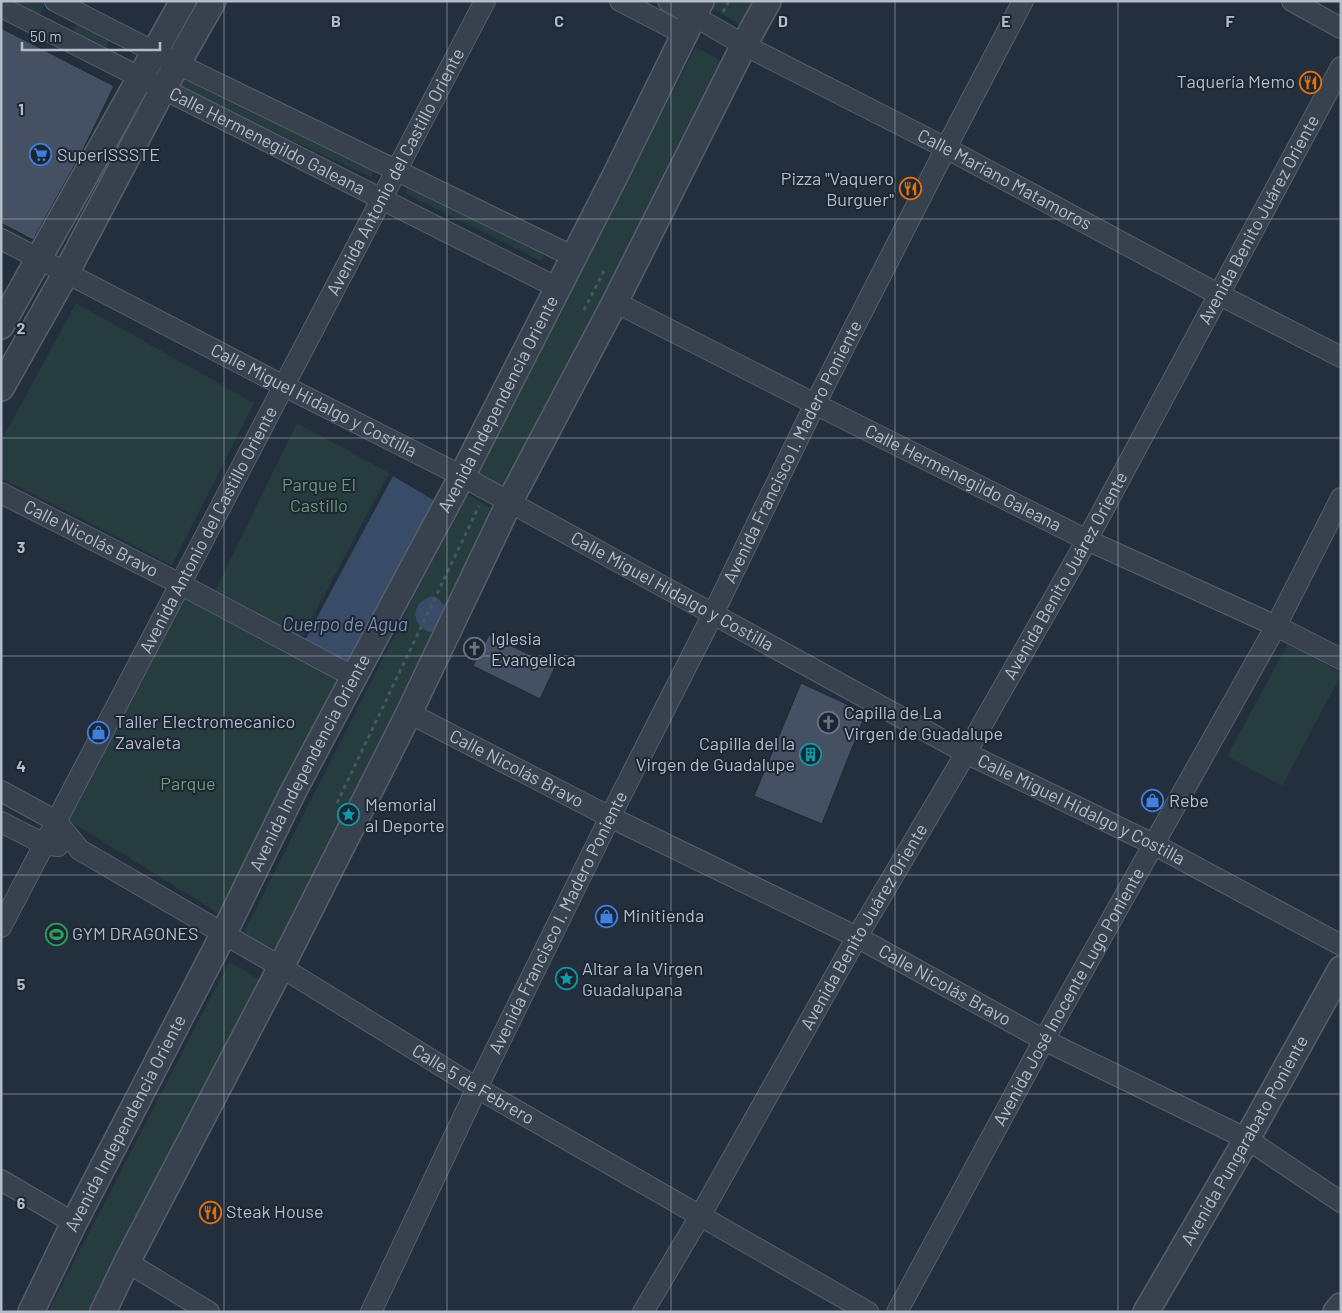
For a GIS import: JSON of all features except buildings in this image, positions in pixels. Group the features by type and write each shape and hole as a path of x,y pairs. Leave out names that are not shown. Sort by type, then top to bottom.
{"street":[{"path":"1,326 183,1"},
{"path":"1,388 66,273 163,89 213,1"},
{"name":"Avenida Antonio del Castillo Oriente","path":"1,927 485,1"},
{"name":"Calle Mariano Matamoros","path":"620,1 693,17"},
{"name":"Calle Mariano Matamoros","path":"668,1 744,45 946,148 1341,358"},
{"path":"103,1312 127,1262 281,968 409,713 510,501 615,302 768,1"},
{"name":"Avenida Francisco I. Madero Poniente","path":"371,1312 477,1088 610,817 713,614 815,404 1022,1"},
{"path":"1292,1 1341,28"},
{"path":"44,28 56,2"},
{"name":"Calle Hermenegildo Galeana","path":"56,2 178,64 574,257"},
{"name":"Calle Hermenegildo Galeana","path":"1,6 558,288"},
{"name":"Avenida Independencia Oriente","path":"31,1312 74,1223 224,935 294,792 462,476 574,257 693,17"},
{"name":"Avenida Benito Juárez Oriente","path":"643,1312 700,1216 856,937 966,753 1087,540 1341,66"},
{"name":"Calle Miguel Hidalgo y Costilla","path":"1,239 510,501 966,753 1153,844 1341,945"},
{"name":"Calle Hermenegildo Galeana","path":"615,302 1087,540 1276,626 1341,658"},
{"name":"Calle Nicolás Bravo","path":"1,493 180,584 354,677"},
{"name":"Avenida José Inocente Lugo Poniente","path":"897,1312 1044,1040 1276,626 1341,498"},
{"name":"Calle Nicolás Bravo","path":"409,713 610,817 856,937 1044,1040 1247,1139 1341,1202"},
{"name":"Calle 5 de Febrero","path":"1,792 56,821 80,850 281,968 477,1088 868,1312"},
{"name":"Calle 5 de Febrero","path":"1,822 44,844 80,850"},
{"name":"Avenida Pungarabato Poniente","path":"1146,1312 1247,1139 1341,969"},
{"path":"1,1180 74,1223"},
{"path":"127,1262 209,1312"},
{"path":"1336,1312 1341,1306"}],"path":[{"path":"722,14 729,1"},
{"path":"337,804 482,501"}],"green space":[{"path":"11,1 40,1 45,4 40,15"},
{"path":"715,1 761,1 747,29 712,8"},
{"path":"77,23 110,39 106,49 72,32"},
{"path":"696,47 728,66 510,490 476,474"},
{"path":"185,75 377,164 371,177 178,88"},
{"path":"411,181 546,253 541,261 405,193"},
{"path":"76,303 254,403 172,565 1,478 1,441"},
{"name":"Parque El Castillo","path":"297,423 389,473 302,637 214,593"},
{"path":"466,494 500,512 282,956 244,932"},
{"name":"Parque","path":"184,593 340,679 223,916 68,820"},
{"path":"1288,644 1341,673 1341,675 1282,786 1227,756"},
{"path":"229,962 265,983 94,1312 48,1312"}],"water":[{"name":"Cuerpo de Agua","path":"393,476 440,504 352,669 305,640"},
{"path":"432,596 440,600 446,608 438,630 429,632 418,623 416,613 420,603"}],"place":[{"name":"Taquería Memo","path":"1311,82"},
{"name":"SuperISSSTE","path":"41,155"},
{"name":"Pizza \"Vaquero Burguer\"","path":"910,189"},
{"name":"Iglesia Evangelica","path":"475,649"},
{"name":"Capilla de La Virgen de Guadalupe","path":"828,723"},
{"name":"Taller Electromecanico Zavaleta","path":"99,732"},
{"name":"Capilla del la Virgen de Guadalupe","path":"811,754"},
{"name":"Rebe","path":"1153,801"},
{"name":"Memorial al Deporte","path":"349,815"},
{"name":"Minitienda","path":"607,916"},
{"name":"GYM DRAGONES","path":"56,934"},
{"name":"Altar a la Virgen Guadalupana","path":"566,979"},
{"name":"Steak House","path":"210,1212"}]}
